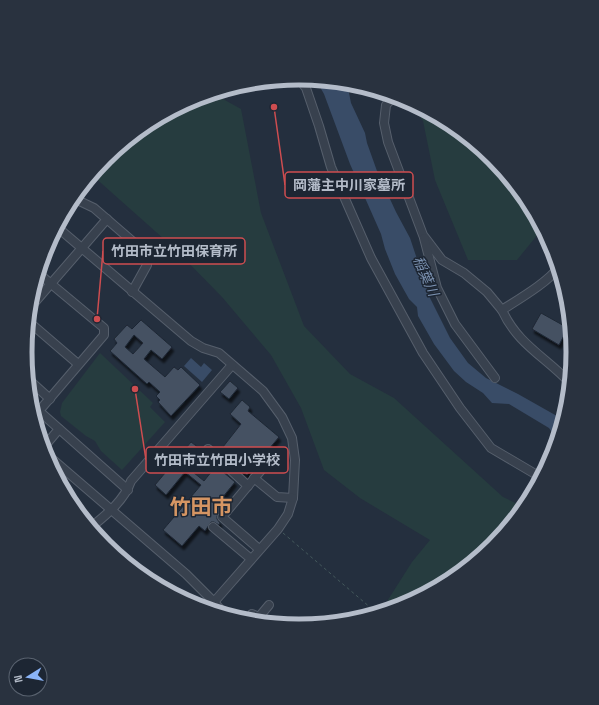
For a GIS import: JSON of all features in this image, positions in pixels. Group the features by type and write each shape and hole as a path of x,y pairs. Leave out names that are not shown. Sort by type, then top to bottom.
{"street":[{"path":"304,85 319,126 330,167 368,251 423,353 460,408 491,448 537,475"},
{"path":"390,101 386,105 384,122 386,136 423,234 437,288 455,324 495,378"},
{"path":"79,201 94,208 146,253 146,265 132,292"},
{"path":"37,301 107,220"},
{"path":"62,231 191,341 203,348 218,353 263,391 282,417 292,438 295,460 293,498 288,514 278,529 214,602"},
{"path":"423,234 442,260 464,272 487,292 502,310 507,323 518,337 566,378"},
{"path":"502,310 555,273"},
{"path":"38,411 78,364 104,336 104,328 43,277"},
{"path":"34,326 78,364"},
{"path":"94,524 111,510 128,490 131,481 232,365"},
{"path":"34,385 50,399"},
{"path":"40,416 60,429 128,490"},
{"path":"48,443 60,429"},
{"path":"208,449 248,486"},
{"path":"260,549 222,517 272,457"},
{"path":"55,462 186,574 219,607"},
{"path":"254,478 278,497 293,498"},
{"path":"221,534 229,524"},
{"path":"213,527 251,559"},
{"path":"259,617 269,605"}],"path":[{"path":"278,529 373,610"}],"green space":[{"path":"220,97 241,109 261,213 304,326 350,374 394,398 503,497 519,505 501,529 476,554 448,575 402,600 384,606 412,562 430,540 360,498 324,470 301,408 271,355 222,297 174,248 96,179 123,151 151,130 197,105"},
{"path":"416,112 448,130 476,151 501,176 522,204 539,233 517,260 468,260 435,180 423,121"},
{"path":"100,353 153,403 150,407 165,422 122,470 101,451 95,441 86,436 61,416 60,412 62,403"}],"water":[{"path":"320,86 348,89 351,103 365,133 377,171 410,238 430,298 450,338 468,363 486,378 559,417 554,435 549,428 509,404 492,403 483,393 466,382 454,371 434,344 418,316 417,307 409,299 395,274 381,234 350,164 324,94"},
{"path":"191,358 201,367 204,363 212,370 202,382 184,366"}],"building":[{"path":"541,313 566,327 566,332 559,345 532,329"},
{"path":"141,320 172,347 162,359 151,350 144,359 165,377 174,367 178,370 181,367 200,385 171,416 158,402 160,400 156,396 160,392 149,382 147,384 110,351 117,343 114,339 127,325 132,329","holes":["134,335 143,343 133,354 125,347"]},
{"path":"230,381 238,388 229,399 220,392"},
{"path":"242,400 250,407 248,411 279,437 247,475 219,452 241,424 230,414"},
{"path":"191,442 203,451 188,468 204,481 216,466 235,482 218,503 223,508 217,516 220,523 219,525 211,522 205,531 199,526 182,546 163,530 201,485 185,472 166,495 155,485"}],"place":[{"name":"岡藩主中川家墓所","path":"274,107"},
{"name":"竹田市立竹田保育所","path":"97,319"},
{"name":"竹田市立竹田小学校","path":"135,389"}],"district":[{"name":"竹田市","path":"201,506"}],"water label":[{"name":"稲葉川","path":"426,276"}]}
